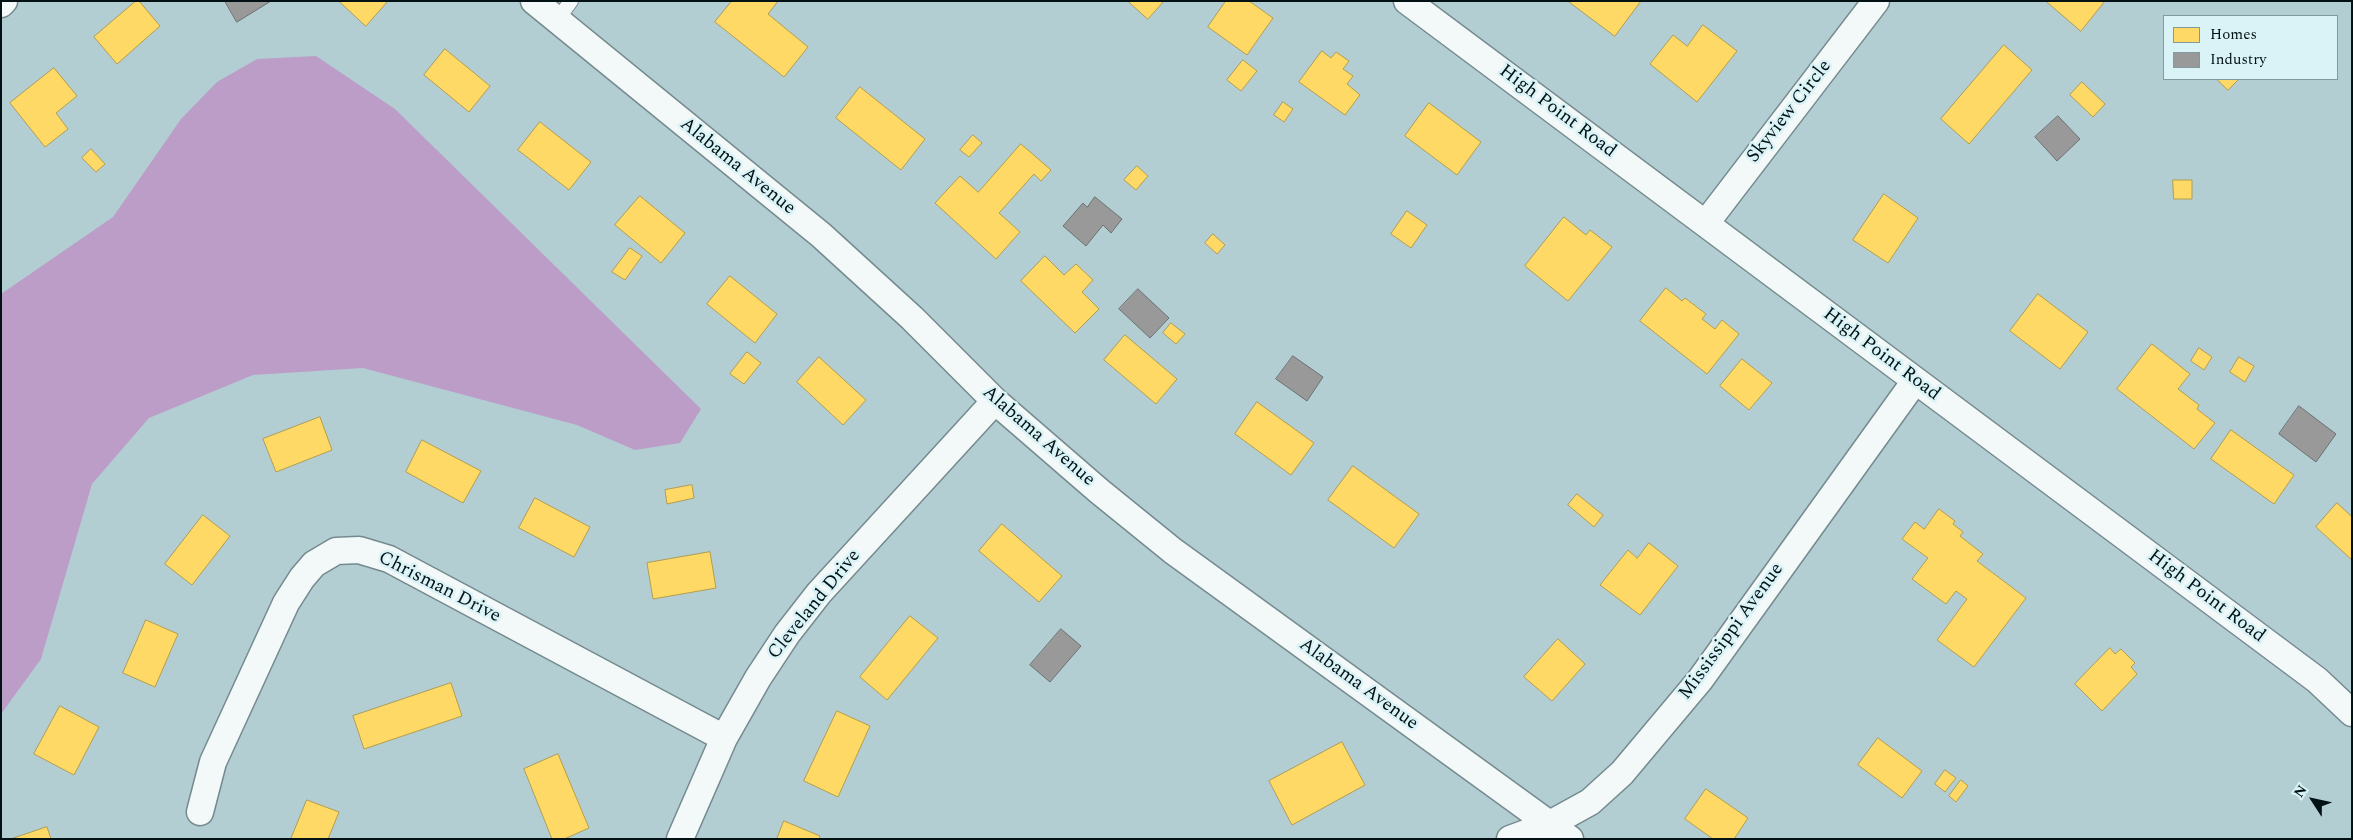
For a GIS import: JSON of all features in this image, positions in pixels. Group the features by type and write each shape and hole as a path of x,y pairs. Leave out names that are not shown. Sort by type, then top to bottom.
{"street":[{"name":"Alabama Avenue","path":"534,1 564,11 822,236 912,318 995,401 1098,491 1174,551 1560,831"},
{"name":"High Point Road","path":"1408,1 2317,680 2352,713"},
{"name":"Skyview Circle","path":"1706,223 1876,1"},
{"name":"Mississippi Avenue","path":"1510,839 1560,831 1622,773 1700,680 1915,381"},
{"name":"Cleveland Drive","path":"680,839 724,738 758,678 787,634 819,593 995,401"},
{"name":"Chrisman Drive","path":"200,812 213,762 286,604 302,578 314,564 336,551 359,550 389,559 724,738"}],"shaded area":[{"path":"316,56 395,109 701,409 680,443 635,450 577,425 363,368 253,375 149,418 92,484 41,659 1,714 1,294 113,217 181,119 217,82 257,59"}],"building: Homes":[{"path":"136,1 139,1 160,26 117,64 94,37"},
{"path":"339,1 388,1 366,26"},
{"path":"732,1 778,1 768,14 808,47 784,77 715,22"},
{"path":"1128,1 1164,1 1148,19"},
{"path":"1226,1 1249,1 1273,18 1247,55 1208,27"},
{"path":"1568,1 1641,1 1615,36"},
{"path":"2046,1 2105,1 2081,31"},
{"path":"1703,25 1737,51 1697,102 1650,64 1673,35 1687,46"},
{"path":"2004,45 2032,70 1969,144 1941,119"},
{"path":"445,49 490,86 469,112 424,75"},
{"path":"1322,51 1331,58 1336,52 1349,61 1343,69 1353,76 1347,84 1360,95 1345,115 1299,82"},
{"path":"1243,60 1257,71 1241,91 1227,80"},
{"path":"54,68 77,96 56,113 68,129 45,147 10,103"},
{"path":"2218,80 2238,80 2228,90"},
{"path":"2082,82 2105,104 2093,117 2070,95"},
{"path":"860,87 925,139 901,170 836,118"},
{"path":"1283,102 1293,109 1284,122 1274,115"},
{"path":"1429,103 1481,142 1457,175 1405,136"},
{"path":"540,122 591,162 569,190 518,150"},
{"path":"973,135 982,143 969,157 960,150"},
{"path":"1021,144 1051,170 1041,181 1034,174 999,213 1020,232 996,259 935,203 960,176 978,192"},
{"path":"91,149 105,164 96,172 82,158"},
{"path":"1137,166 1148,176 1136,190 1124,180"},
{"path":"2173,180 2192,180 2192,199 2174,199"},
{"path":"1884,194 1918,218 1888,263 1853,240"},
{"path":"640,196 685,233 661,263 615,225"},
{"path":"1407,211 1427,225 1411,248 1391,234"},
{"path":"1564,217 1586,235 1590,230 1612,247 1568,301 1525,266"},
{"path":"1213,234 1225,245 1217,254 1205,243"},
{"path":"630,248 642,256 625,280 612,272"},
{"path":"1045,256 1064,275 1076,264 1093,280 1082,292 1099,309 1075,333 1021,281"},
{"path":"730,276 777,314 755,343 707,304"},
{"path":"1666,288 1682,301 1685,298 1706,314 1702,319 1715,329 1722,320 1739,334 1707,374 1640,321"},
{"path":"2038,294 2088,332 2060,369 2010,331"},
{"path":"1171,323 1185,334 1176,344 1163,333"},
{"path":"1125,335 1177,379 1156,404 1104,360"},
{"path":"2152,344 2190,374 2178,389 2199,405 2197,409 2215,423 2194,449 2117,389"},
{"path":"2199,348 2212,357 2204,370 2191,361"},
{"path":"747,352 761,363 744,384 730,374"},
{"path":"819,357 866,400 843,425 797,382"},
{"path":"2239,357 2254,366 2245,382 2230,372"},
{"path":"1742,359 1772,383 1749,410 1720,386"},
{"path":"1257,402 1314,443 1291,475 1235,434"},
{"path":"320,417 332,450 276,472 263,439"},
{"path":"2231,430 2294,475 2274,504 2211,459"},
{"path":"422,440 481,471 463,503 406,472"},
{"path":"1353,466 1419,514 1394,548 1328,500"},
{"path":"692,485 694,498 667,504 665,490"},
{"path":"1577,494 1603,515 1594,527 1568,505"},
{"path":"535,498 590,527 574,557 519,528"},
{"path":"2337,503 2352,517 2352,560 2316,527"},
{"path":"1939,509 1955,521 1953,524 1963,532 1960,536 1983,554 1977,561 2026,598 1974,667 1937,640 1967,599 1956,591 1946,604 1912,579 1928,558 1902,539 1915,522 1924,529"},
{"path":"203,515 230,536 192,585 165,564"},
{"path":"1002,524 1062,576 1039,602 979,551"},
{"path":"1649,543 1678,566 1640,615 1600,585 1628,550 1637,558"},
{"path":"710,552 716,588 653,599 647,563"},
{"path":"910,616 938,638 887,700 860,677"},
{"path":"146,620 178,634 155,687 123,673"},
{"path":"1558,639 1585,664 1552,701 1524,677"},
{"path":"2110,648 2115,654 2121,649 2135,663 2131,667 2137,674 2102,711 2075,684"},
{"path":"451,683 462,716 364,749 353,716"},
{"path":"60,706 99,727 74,775 34,754"},
{"path":"837,711 870,726 838,797 804,781"},
{"path":"1878,738 1922,771 1902,798 1858,765"},
{"path":"1342,742 1365,785 1292,825 1269,781"},
{"path":"558,754 589,828 564,839 552,839 524,769"},
{"path":"1945,770 1956,778 1945,792 1935,784"},
{"path":"1961,780 1968,786 1956,802 1949,796"},
{"path":"1706,789 1748,818 1734,839 1713,839 1685,819"},
{"path":"307,800 339,812 328,839 291,839"},
{"path":"784,821 820,836 819,839 777,839"},
{"path":"47,827 51,839 11,839"}],"building: Industry":[{"path":"225,1 271,1 237,22"},
{"path":"2058,116 2080,139 2057,161 2035,137"},
{"path":"1095,197 1122,219 1111,233 1103,225 1086,246 1063,226 1083,203 1087,207"},
{"path":"1138,289 1169,318 1150,338 1119,309"},
{"path":"1293,356 1323,377 1307,401 1276,379"},
{"path":"2299,406 2336,434 2316,462 2279,434"},
{"path":"1061,629 1081,646 1050,682 1030,665"}]}
